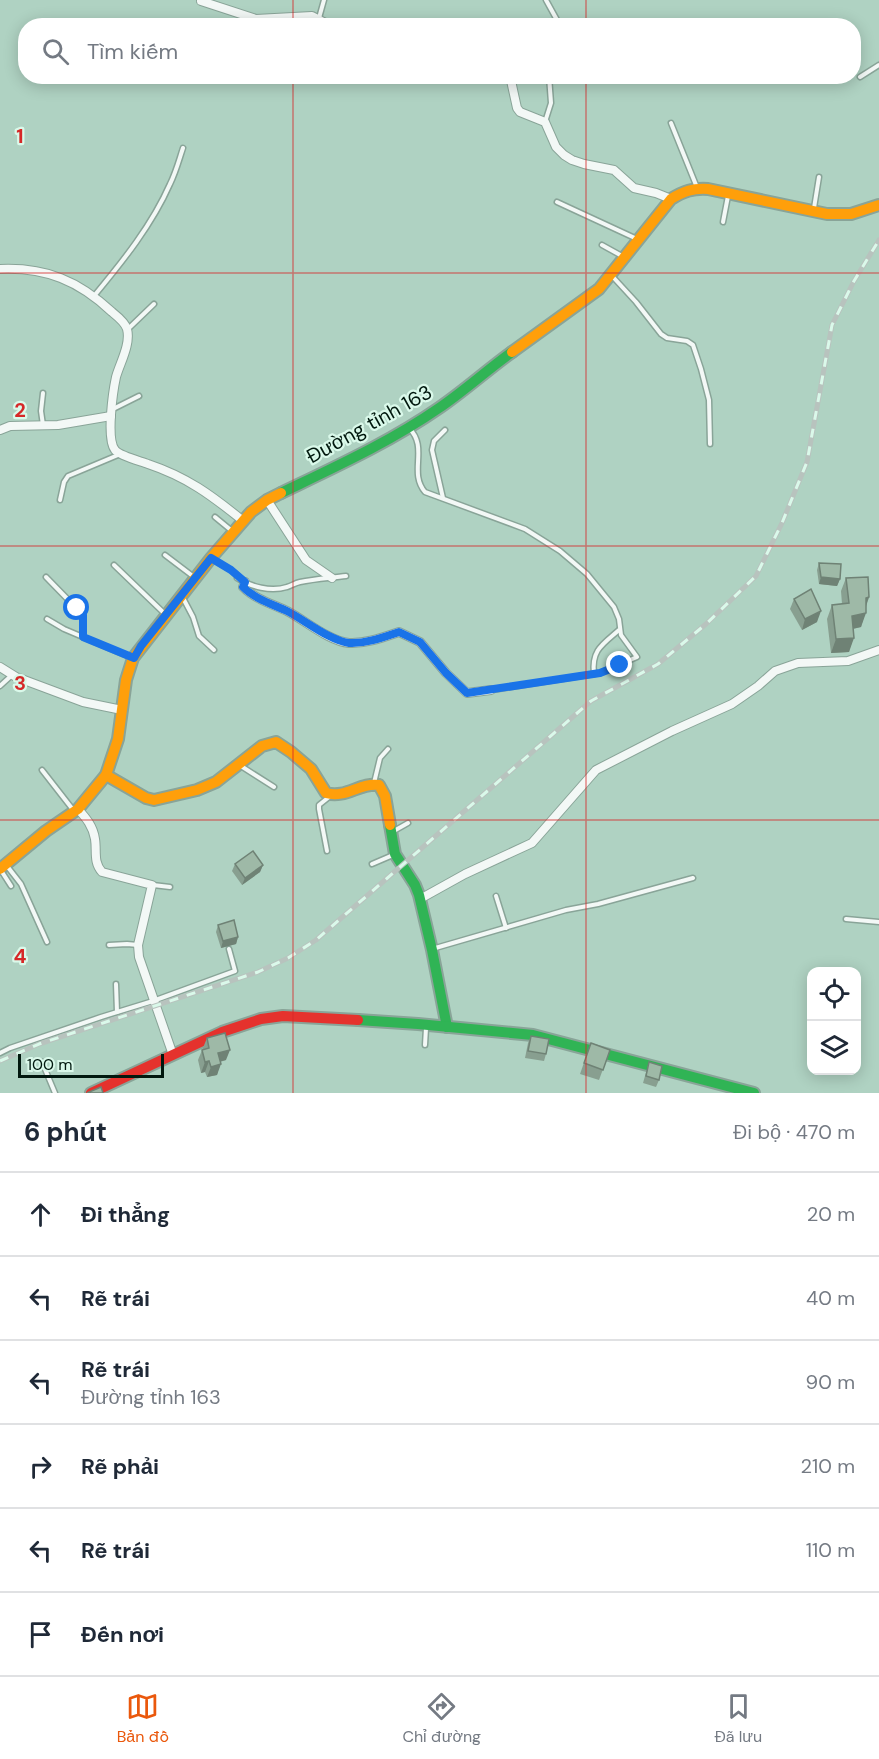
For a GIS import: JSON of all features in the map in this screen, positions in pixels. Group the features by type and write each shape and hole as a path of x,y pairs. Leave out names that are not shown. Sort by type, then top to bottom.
{"street":[{"path":"201,1 253,18"},
{"path":"271,18 301,16 319,18"},
{"path":"512,84 517,108 545,122 556,147 564,155 572,160 614,170 633,188 671,199"},
{"name":"Đường tỉnh 163","path":"2,868 46,831 76,810 106,776 118,739 126,680 141,646 242,520 267,500 358,455 439,408 598,289 671,199 682,192 698,188 729,192 827,214 851,214 879,205"},
{"path":"0,269 45,272 73,283 94,296 122,321 127,329 126,346 116,379 112,412 112,442 115,450 120,454 186,479 242,520"},
{"path":"0,429 10,426 43,425 112,412"},
{"path":"267,500 306,560 332,578"},
{"path":"245,582 243,587 250,594 334,638 350,643 374,640 399,632 420,642 446,673 467,693 491,690"},
{"path":"420,898 532,843 596,770 672,731 732,704 775,671 798,663 848,661 879,650"},
{"path":"0,667 12,675 83,702 122,710"},
{"path":"106,776 154,800 197,790 216,782 261,746 276,742 311,768 330,796 345,794 374,784 379,786 385,796 395,854 415,885 420,898 447,1027"},
{"path":"76,810 89,821 96,840 96,861 102,872 152,885 138,945 139,957 173,1055"},
{"path":"91,1093 110,1089 222,1032 261,1019 283,1016 427,1025 532,1035 754,1093"}],"lane":[{"path":"319,18 324,0"},
{"path":"546,0 556,18"},
{"path":"861,76 879,65"},
{"path":"545,122 551,103 550,84"},
{"path":"671,123 698,188"},
{"path":"94,296 146,228 171,183 183,148"},
{"path":"813,212 819,177"},
{"path":"723,222 729,192"},
{"path":"557,202 638,239"},
{"path":"602,244 624,257"},
{"path":"610,274 661,334 667,338 687,341 693,345 709,400 710,444"},
{"path":"127,329 154,304"},
{"path":"43,393 41,411 43,425"},
{"path":"112,412 139,396"},
{"path":"408,427 416,436 419,448 417,473 420,486 425,492 525,529 560,551 587,574 614,607 624,639 637,657 594,674 491,690"},
{"path":"443,499 432,450 434,441 446,430"},
{"path":"60,500 64,482 68,476 120,454"},
{"path":"215,518 233,531"},
{"path":"165,555 195,578"},
{"path":"211,558 245,582 269,588 285,588 298,582 346,576"},
{"path":"114,565 166,615"},
{"path":"46,577 83,615 83,637"},
{"path":"181,595 193,617 199,636 214,650"},
{"path":"47,619 64,629 134,658"},
{"path":"594,674 592,662 595,654 601,645 620,630"},
{"path":"0,686 12,675"},
{"path":"374,784 380,758 388,749"},
{"path":"239,765 273,787"},
{"path":"42,770 76,810"},
{"path":"327,851 319,809 322,801 330,796"},
{"path":"391,832 408,823"},
{"path":"372,864 395,854"},
{"path":"2,868 11,886"},
{"path":"2,868 21,884 47,942"},
{"path":"432,950 693,878"},
{"path":"152,885 170,887"},
{"path":"496,896 506,928"},
{"path":"846,919 879,922"},
{"path":"109,945 138,945"},
{"path":"0,1053 235,971 229,948"},
{"path":"116,984 117,1012"},
{"path":"425,1045 427,1025"},
{"path":"42,1062 55,1093"}],"building":[{"path":"819,563 841,564 840,579 821,577"},
{"path":"868,577 869,597 866,598 866,613 852,616 854,638 836,639 832,605 849,603 846,578"},
{"path":"811,589 821,611 805,619 794,599"},
{"path":"253,851 263,865 245,878 235,864"},
{"path":"234,920 238,937 223,941 218,925"},
{"path":"225,1033 230,1050 218,1053 221,1064 211,1067 209,1061 205,1062 202,1050 209,1048 207,1038"},
{"path":"531,1036 549,1039 546,1054 528,1051"},
{"path":"591,1043 610,1050 603,1070 584,1063"},
{"path":"649,1062 662,1066 659,1080 646,1076"},
{"path":"101,1087 103,1093 87,1093"}],"railway":[{"path":"0,1061 39,1044 258,972 288,958 316,940 591,701 658,664 706,624 756,576 782,523 807,462 832,325 854,281 879,240"}],"traffic: fast":[{"path":"281,493 362,454 401,432 448,401 512,352"},
{"path":"390,825 395,854 419,895 447,1027"},
{"path":"358,1020 533,1035 754,1093"}],"traffic: slow":[{"path":"512,352 599,289 671,199 684,192 708,189 827,214 851,214 879,205"},
{"path":"0,869 46,831 78,809 106,775 118,739 126,680 133,658 211,558 251,512 281,493"},
{"path":"106,775 146,798 154,800 197,790 216,782 262,746 276,742 311,769 326,793 340,794 366,786 379,785 385,796 390,825"}],"traffic: jam":[{"path":"91,1093 222,1032 261,1019 283,1016 358,1020"}],"route":[{"path":"77,608 83,615 83,637 134,658 211,558 245,582 243,587 250,594 334,638 350,643 374,640 399,632 420,642 446,673 467,693 600,673 620,665"}]}
